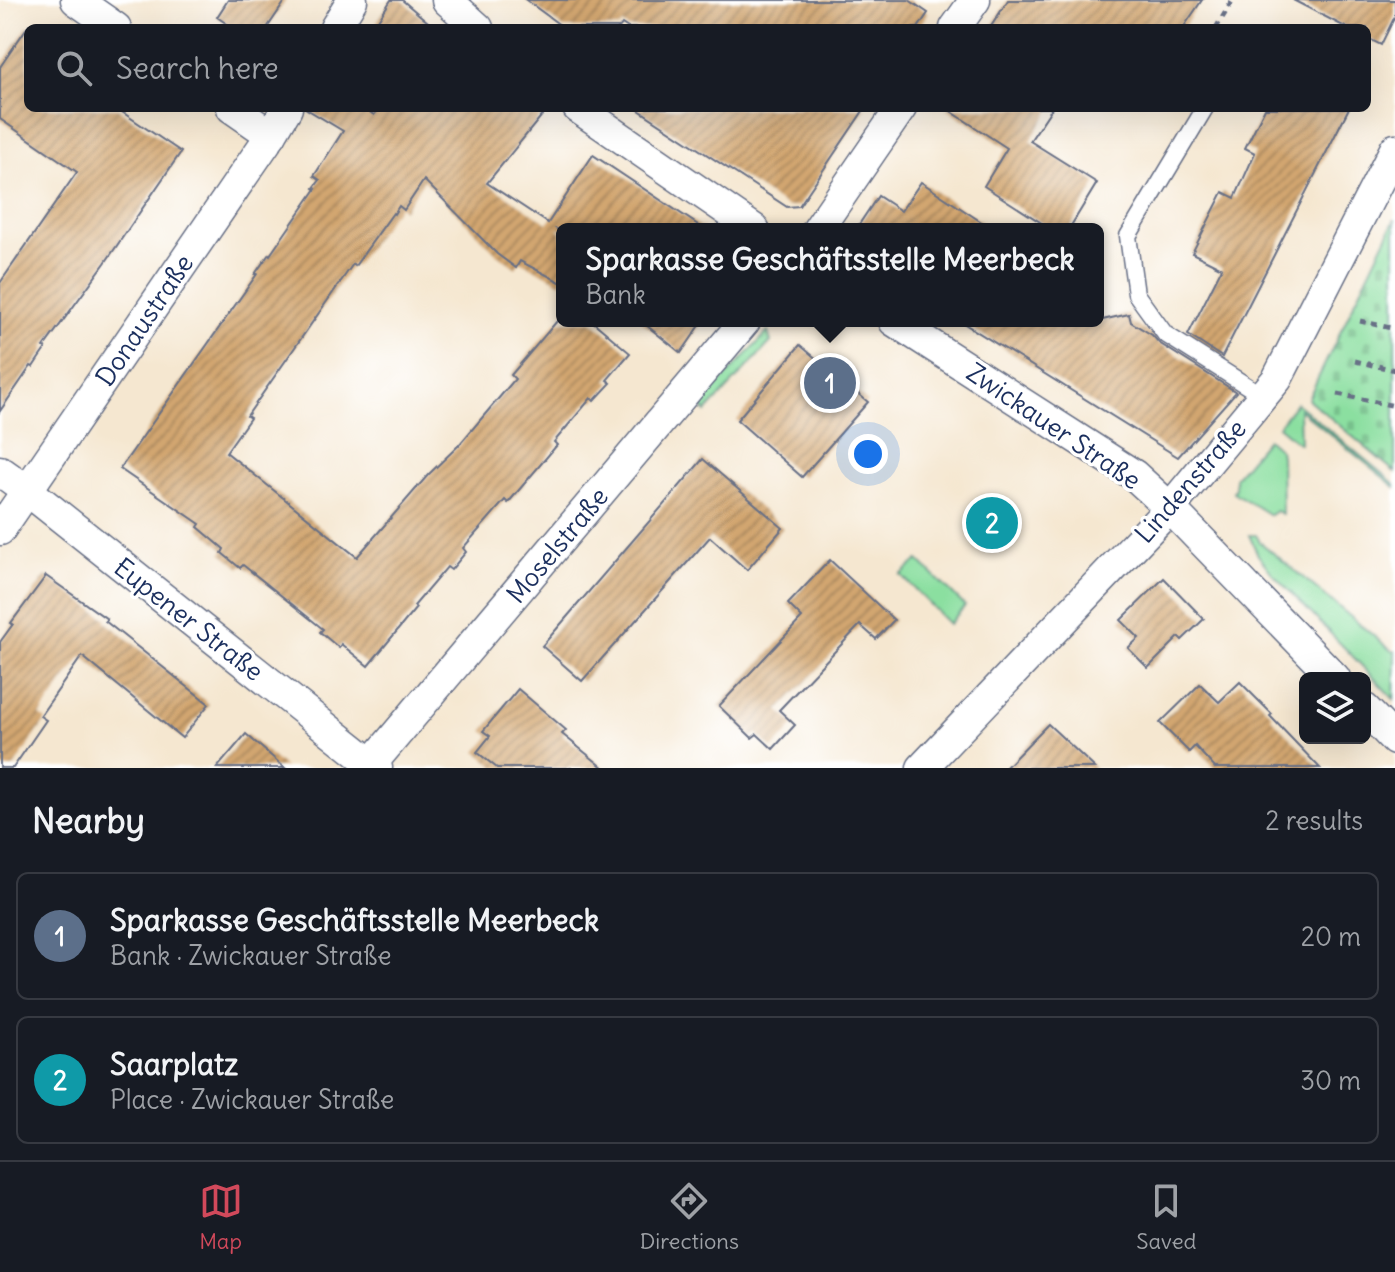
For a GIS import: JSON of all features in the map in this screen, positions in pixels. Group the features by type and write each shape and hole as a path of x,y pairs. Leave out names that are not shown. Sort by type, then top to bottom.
{"street":[{"path":"76,0 110,24"},
{"path":"337,24 352,0"},
{"path":"447,0 474,24"},
{"path":"958,24 975,0"},
{"path":"238,112 271,135"},
{"name":"Donaustraße","path":"0,530 285,112"},
{"path":"584,112 745,223"},
{"path":"822,223 898,112"},
{"name":"Lindenstraße","path":"922,768 1170,508 1277,379 1395,149"},
{"name":"Moselstraße","path":"372,767 740,327"},
{"name":"Zwickauer Straße","path":"903,327 1134,475 1329,672"},
{"name":"Eupener Straße","path":"0,471 372,767"},
{"path":"1371,715 1395,740"}],"lane":[{"path":"1203,112 1128,236 1136,294 1165,334 1263,396"}],"path":[{"path":"1218,24 1233,0"},
{"path":"1360,321 1395,329"},
{"path":"1355,361 1395,370"},
{"path":"1338,394 1395,406"}],"green space":[{"path":"1395,219 1395,472 1308,399"},
{"path":"768,332 771,342 706,412 699,405"},
{"path":"1296,403 1395,487 1299,409 1298,443 1278,426"},
{"path":"1267,439 1280,450 1282,514 1276,511 1270,515 1233,492 1235,477"},
{"path":"1249,535 1256,535 1260,542 1395,651 1394,699 1272,573 1258,555"},
{"path":"918,560 965,606 949,624 901,575"}],"building":[{"path":"228,0 286,0 270,24 227,24 217,17"},
{"path":"391,0 402,0 430,24 376,24"},
{"path":"526,0 909,0 928,13 921,24 559,24"},
{"path":"1008,0 1202,0 1186,24 993,24"},
{"path":"1293,0 1395,0 1395,16 1381,45 1371,40 1371,24 1339,24"},
{"path":"24,32 24,112 122,112 181,152 0,411 0,283 77,172 0,119 0,67"},
{"path":"312,112 369,112 374,115 377,112 545,112 487,183 548,223 593,155 695,223 556,223 556,280 520,261 516,268 497,254 424,180 404,210 399,206 355,266 353,264 247,416 250,418 226,452 357,557 515,379 511,375 556,322 556,327 599,327 630,353 607,380 611,383 594,401 591,398 554,442 557,445 508,503 505,500 463,548 466,552 451,570 447,567 368,666 341,644 339,648 320,632 323,629 243,565 240,568 222,553 224,549 198,527 200,524 120,469 316,189 320,180 314,176 343,131"},
{"path":"642,112 862,112 799,206 787,207"},
{"path":"952,112 1049,112 1030,141 1097,183 1073,223 1042,223 984,186 1007,148"},
{"path":"1263,112 1347,112 1222,357 1188,335 1222,268 1192,253 1223,192 1235,198 1255,153 1245,148"},
{"path":"921,182 983,223 860,223 878,196 901,211"},
{"path":"1129,314 1131,322 1159,343 1236,392 1178,457 970,327 1104,327 1104,320"},
{"path":"648,327 699,327 681,353"},
{"path":"800,345 868,402 802,477 737,420"},
{"path":"703,459 783,528 747,570 710,537 582,681 542,646"},
{"path":"830,560 894,620 876,639 860,625 779,710 795,725 773,749 757,734 752,738 719,706 802,618 788,604"},
{"path":"46,576 107,619 105,621 209,704 182,738 82,656 40,716 46,720 13,768 0,768 0,642"},
{"path":"1164,578 1204,619 1182,640 1179,637 1148,668 1128,648 1139,638 1121,620"},
{"path":"1240,682 1320,768 1215,768 1195,746 1189,752 1160,723 1200,684 1219,702"},
{"path":"518,689 566,730 562,734 604,768 497,768 477,752 490,736 483,731"},
{"path":"1048,724 1095,768 1005,768"},
{"path":"246,734 285,768 217,768"}],"place":[{"name":"Sparkasse Geschäftsstelle Meerbeck","path":"830,383"},
{"name":"Saarplatz","path":"992,523"}]}
